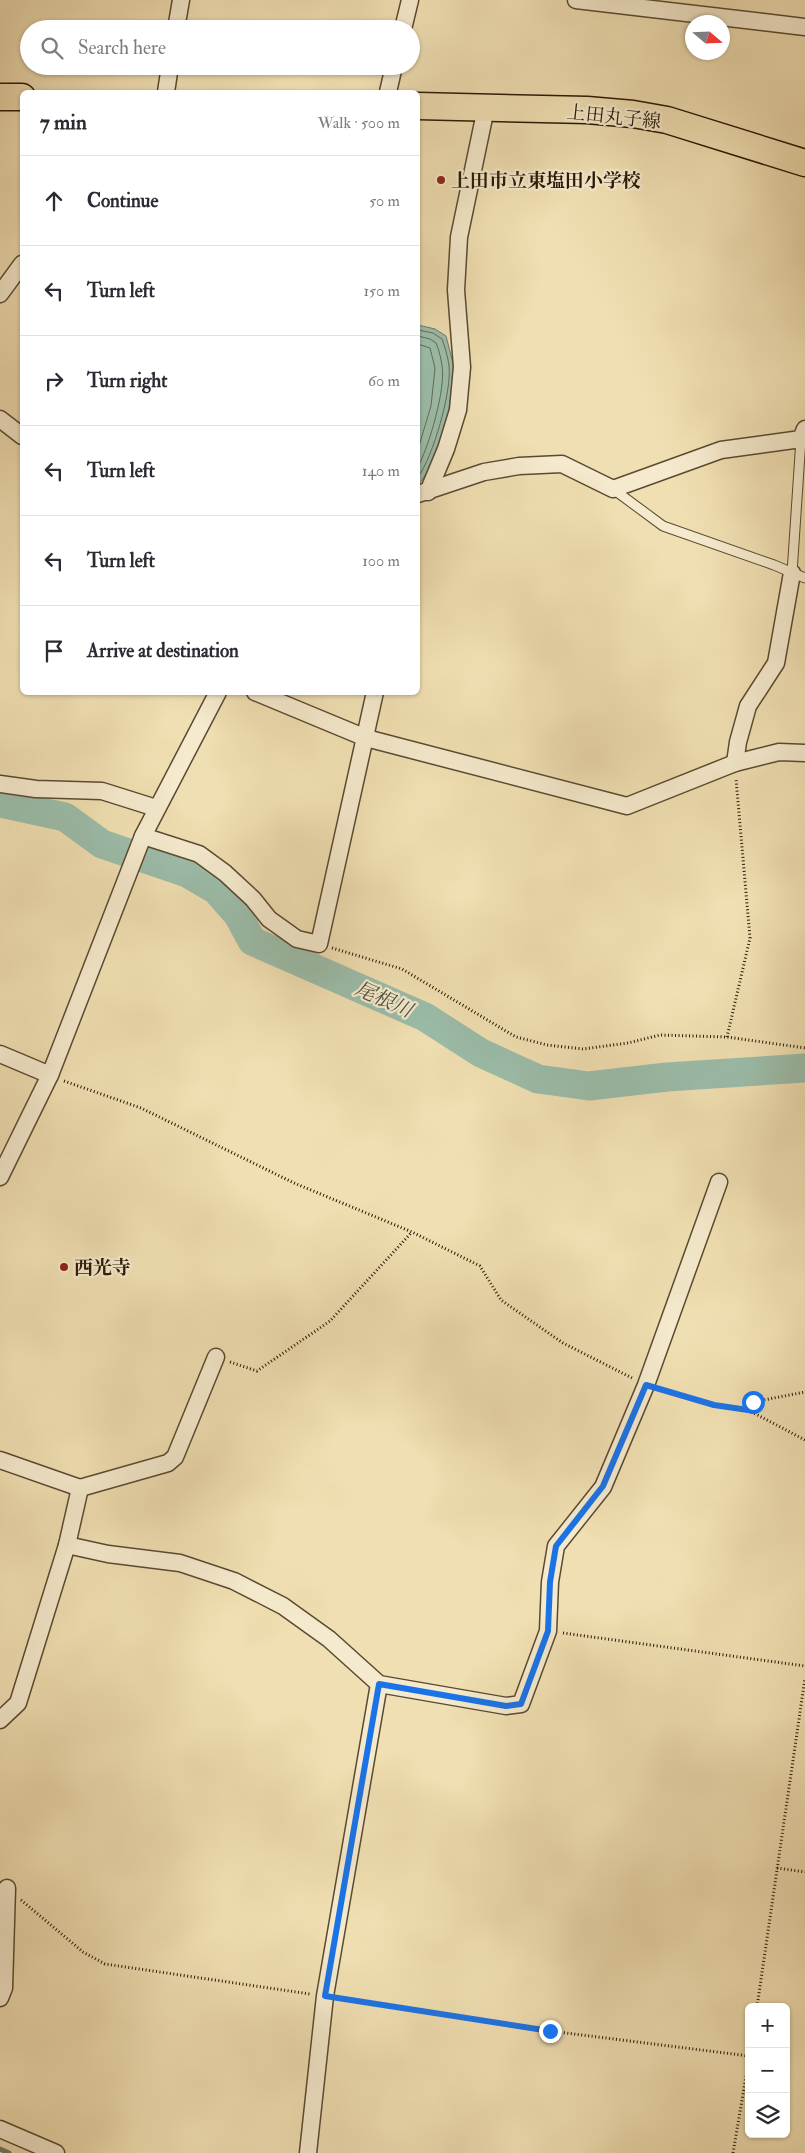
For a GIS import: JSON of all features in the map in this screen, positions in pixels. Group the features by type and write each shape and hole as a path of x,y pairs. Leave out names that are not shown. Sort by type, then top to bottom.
{"main road":[{"path":"0,97 20,97"},
{"name":"上田丸子線","path":"420,106 587,110 652,117 805,163"}],"street":[{"path":"178,20 181,0"},
{"path":"405,20 410,0"},
{"path":"576,0 805,27"},
{"path":"166,90 169,75"},
{"path":"388,90 392,75"},
{"path":"423,493 446,449 458,410 462,367 456,290 459,237 486,108"},
{"path":"0,294 20,267"},
{"path":"0,419 20,434"},
{"path":"423,493 484,472 520,466 562,464 613,489 721,450 803,434"},
{"path":"735,763 738,742 748,706 776,663 798,576"},
{"path":"0,1177 50,1075 138,849 156,808 216,695"},
{"path":"262,695 366,738 627,806 735,763 779,752 805,753"},
{"path":"138,849 199,854 253,899 269,919 296,939 320,944 374,695"},
{"path":"0,784 36,789 102,791 156,808"},
{"path":"0,1054 50,1075"},
{"path":"67,1545 108,1554 180,1563 234,1581 283,1606 329,1640 379,1684 506,1706 521,1704 548,1631 550,1582 556,1546 603,1486 646,1385 719,1182"},
{"path":"0,1460 80,1488 168,1463 175,1456 216,1357"},
{"path":"0,1720 18,1703 67,1545 80,1488"},
{"path":"308,2153 325,1996 379,1684"},
{"path":"0,1998 4,1988 3,1885"},
{"path":"0,2129 56,2153"}],"lane":[{"path":"613,489 663,526 774,565 798,576 803,434"}],"path":[{"path":"727,1037 750,938 735,763"},
{"path":"320,944 402,969 516,1037 547,1045 583,1049 628,1044 660,1035 727,1037 805,1048"},
{"path":"50,1075 66,1083 141,1108 294,1183 412,1232 480,1266 501,1300 564,1343 646,1385 714,1405 748,1410 805,1440"},
{"path":"216,1357 257,1371 330,1321 412,1232"},
{"path":"748,1410 753,1402 805,1392"},
{"path":"548,1631 805,1666"},
{"path":"757,2003 805,1678"},
{"path":"777,1868 805,1872"},
{"path":"3,1885 82,1952 105,1964 550,2031 745,2057"},
{"path":"733,2153 745,2082"}],"water":[{"path":"420,325 435,329 446,336 454,367 449,409 439,447 428,472 420,482"}],"waterway":[{"name":"尾根川","path":"0,803 65,817 102,844 187,873 216,890 238,915 252,941 425,1017 481,1053 538,1079 589,1086 667,1077 805,1068"},
{"path":"0,2149 9,2153"}],"place":[{"name":"上田市立東塩田小学校","path":"441,180"},
{"name":"西光寺","path":"64,1267"}],"route":[{"path":"550,2031 325,1996 379,1684 506,1706 521,1704 548,1631 550,1582 556,1546 603,1486 646,1385 714,1405 748,1410 753,1402"}]}
